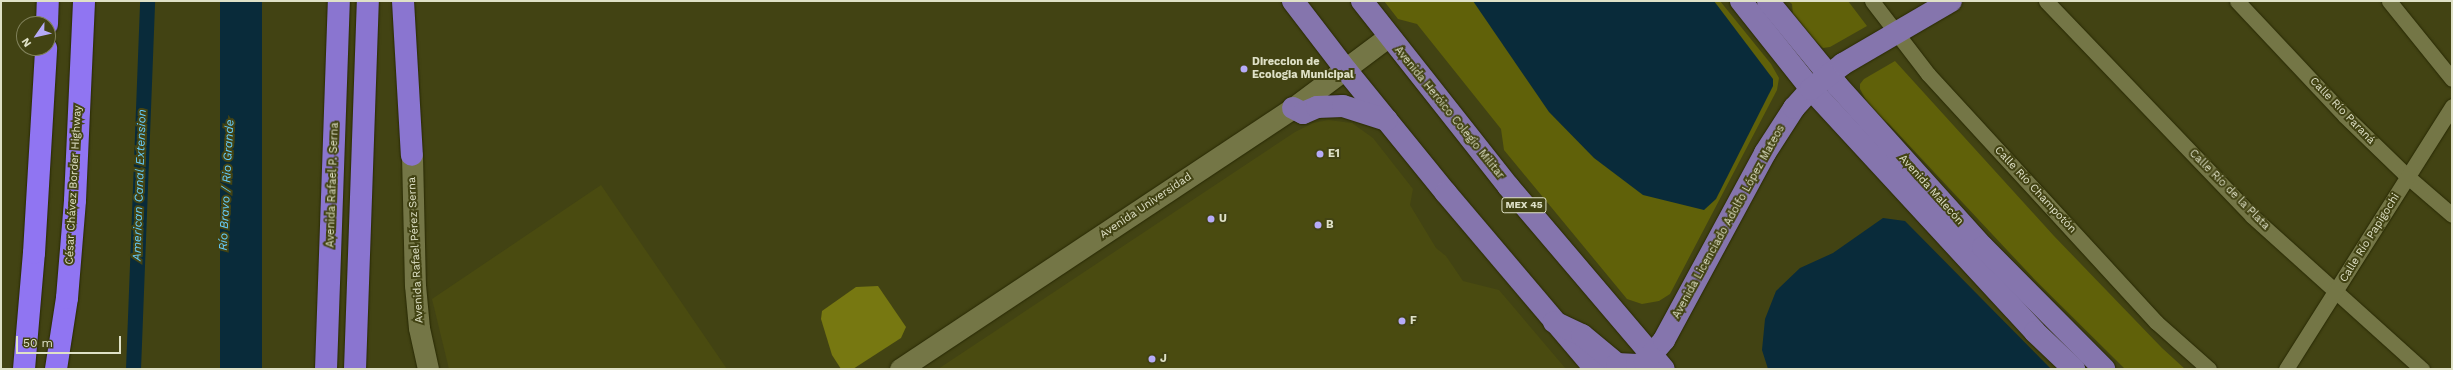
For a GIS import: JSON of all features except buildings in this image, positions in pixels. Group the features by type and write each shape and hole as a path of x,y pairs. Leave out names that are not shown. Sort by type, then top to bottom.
{"highway":[{"path":"47,16 48,1"},
{"name":"César Chávez Border Highway","path":"56,369 67,298 78,139 84,1"},
{"name":"Avenida Rafael P. Serna","path":"326,369 339,1"},
{"path":"355,369 368,1"},
{"path":"403,1 412,155"},
{"path":"24,369 34,253 46,56"},
{"path":"63,369 67,298"}],"main road":[{"path":"1294,1 1386,120 1595,369"},
{"name":"Avenida Heróico Colegio Militar","path":"1362,1 1388,37 1508,186 1658,363"},
{"name":"Avenida Malecón","path":"1741,1 1812,89 2030,326 2074,369"},
{"name":"Avenida Malecón","path":"1768,1 1829,75 1983,247 2104,369"},
{"name":"Avenida Licenciado Adolfo López Mateos","path":"1658,363 1664,340 1781,126 1812,89 1829,75 1951,1"},
{"name":"Avenida Universidad","path":"900,369 1293,108 1346,70 1388,37"},
{"path":"1293,108 1303,113 1317,107 1343,106 1386,120"},
{"name":"Avenida Rafael Pérez Serna","path":"412,155 415,285 419,328 428,369"},
{"path":"1554,322 1582,335 1617,364 1637,365 1658,363"}],"street":[{"name":"Calle Río Champotón","path":"1872,1 1928,74 2156,322 2209,369"},
{"name":"Calle Río de la Plata","path":"2046,1 2252,216 2422,369"},
{"name":"Calle Río Paraná","path":"2238,1 2344,115 2408,177 2452,215"},
{"path":"2389,1 2452,79"},
{"name":"Calle Río Papigochi","path":"2286,369 2452,106"}],"shaded area":[{"path":"1384,1 1720,1 1771,64 1779,78 1777,90 1670,294 1659,301 1642,304 1627,299 1504,150 1501,129 1417,24 1398,19"},
{"path":"1788,1 1848,1 1867,26 1830,47 1823,48 1802,29 1793,15 1792,4"},
{"path":"1895,61 2054,236 2162,348 2185,369 2125,369 2036,281 1889,124 1882,119 1868,104 1860,89 1860,84 1864,79"},
{"path":"1328,120 1352,123 1373,138 1413,189 1410,205 1436,248 1446,256 1463,281 1499,290 1566,369 938,369 1295,132 1313,123"},
{"path":"601,185 727,369 449,369 432,299"},
{"path":"878,286 906,327 901,338 853,369 841,369 832,355 821,319 822,311 856,287"}],"water":[{"name":"Río Bravo / Rio Grande","path":"220,1 262,1 262,369 220,369"},
{"path":"1473,1 1714,1 1773,79 1773,86 1716,199 1704,210 1643,195 1594,158 1549,112"},
{"path":"1883,218 1905,221 2051,369 1768,369 1762,350 1765,319 1776,291 1800,268 1833,253"}],"waterway":[{"name":"American Canal Extension","path":"133,369 147,1"}],"place":[{"name":"Direccion de Ecologia Municipal","path":"1244,69"},
{"name":"E1","path":"1320,154"},
{"name":"U","path":"1211,219"},
{"name":"B","path":"1318,225"},
{"name":"F","path":"1402,321"},
{"name":"J","path":"1152,359"}]}
